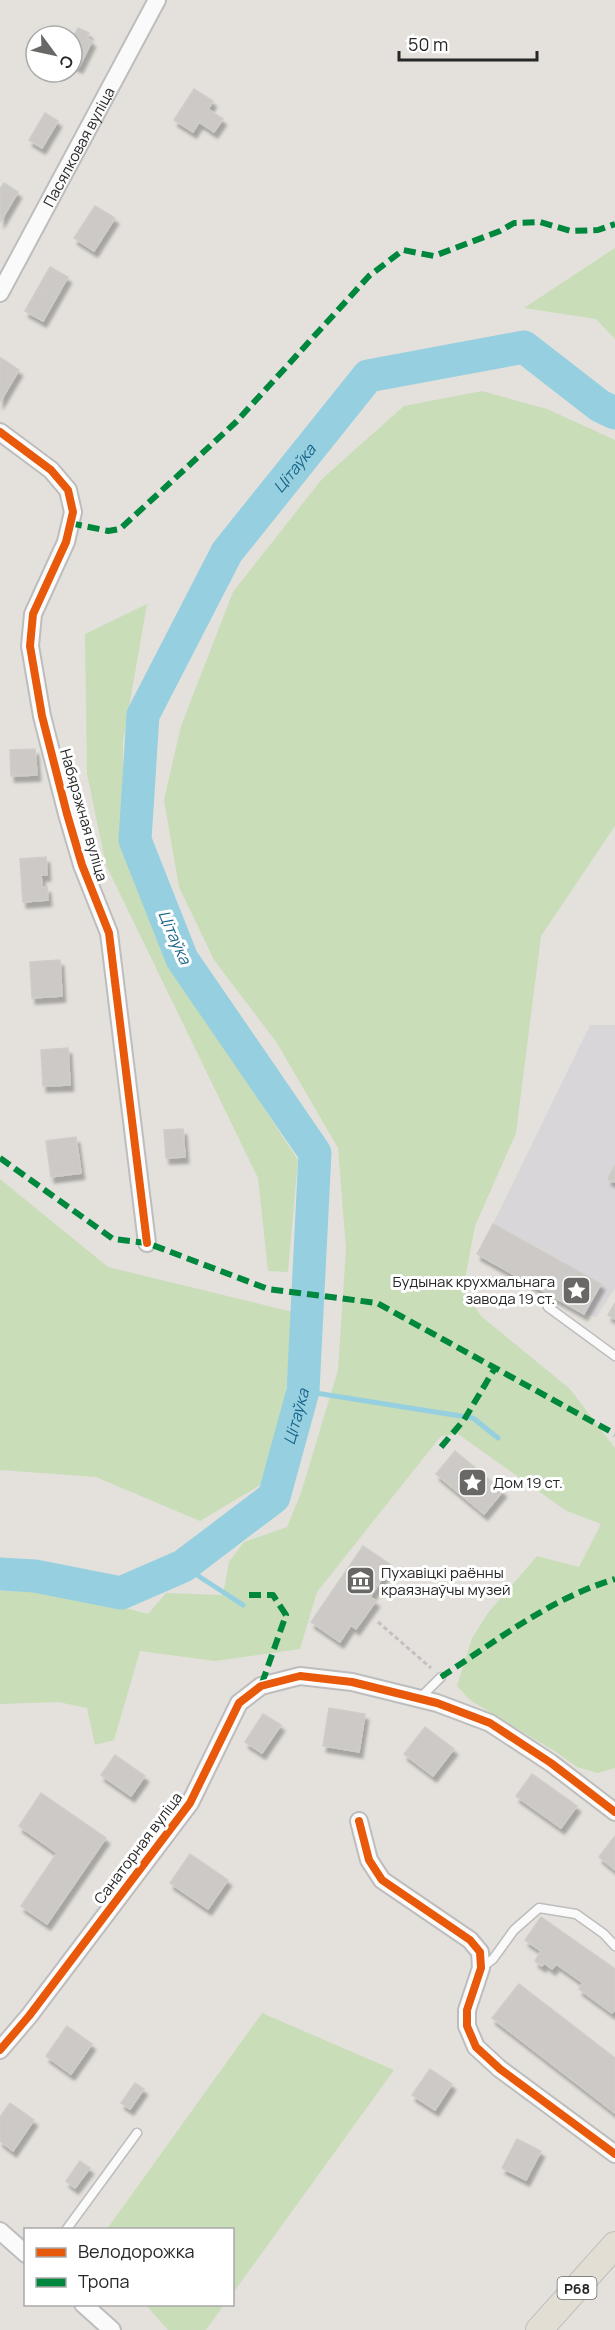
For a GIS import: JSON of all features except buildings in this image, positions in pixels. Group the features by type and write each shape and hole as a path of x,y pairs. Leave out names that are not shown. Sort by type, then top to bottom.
{"main road":[{"name":"Р68","path":"539,2330 615,2245"}],"street":[{"name":"Пасялковая вуліца","path":"0,293 157,0"},
{"name":"Набярэжная вуліца","path":"0,432 51,470 68,490 73,512 66,542 33,614 30,646 42,716 67,814 82,865 109,933 147,1243"},
{"name":"Санаторная вуліца","path":"0,2050 190,1803 239,1703 261,1686 300,1676 352,1682 419,1698 490,1723 614,1807"},
{"path":"359,1821 369,1860 382,1880 470,1940 480,1952 481,1968 466,2010 467,2026 476,2047 500,2069 615,2154"},
{"path":"0,2231 24,2252"},
{"path":"85,2306 112,2330"}],"lane":[{"path":"548,1307 615,1356"},
{"path":"419,1698 441,1677"},
{"path":"481,1968 493,1959 514,1930 539,1908 576,1914 604,1934 615,1946"},
{"path":"67,2228 137,2133"}],"path":[{"path":"378,1622 441,1677"}],"shaded area":[{"path":"590,1025 615,1025 615,1288 596,1317 584,1314 477,1254"}],"green space":[{"path":"615,248 615,339 596,319 524,308"},
{"path":"482,391 547,409 615,440 615,826 541,936 516,1133 475,1226 463,1289 481,1316 570,1389 615,1448 615,1768 598,1773 577,1767 470,1700 457,1686 472,1638 488,1613 537,1556 579,1567 601,1524 565,1510 458,1434 441,1436 317,1592 300,1649 215,1661 140,1651 114,1740 95,1745 87,1708 58,1702 0,1704 0,1591 51,1592 100,1601 148,1614 166,1593 223,1595 229,1562 244,1542 287,1527 301,1493 338,1370 346,1249 338,1148 277,1043 214,960 179,887 164,800 181,726 233,592 322,479 404,406"},
{"path":"147,604 123,742 123,845 172,967 298,1160 288,1272 268,1271 258,1178 106,865 87,774 85,634"},
{"path":"0,1179 108,1267 293,1312 285,1401 260,1485 200,1521 96,1477 0,1470"},
{"path":"262,2013 394,2070 234,2292 234,2228 108,2228"},
{"path":"147,2306 223,2306 206,2330 168,2330"}],"waterway":[{"name":"Цітаўка","path":"0,1574 35,1576 121,1593 183,1566 274,1497 303,1391 315,1153 182,959 135,840 143,715 227,552 368,376 524,347 600,406 615,413"},
{"path":"303,1391 473,1418 498,1438"},
{"path":"183,1566 243,1605"}],"marked path":[{"path":"70,523 108,531 120,529 236,422 369,276 403,250 434,256 500,231 514,223 540,222 571,231 598,230 615,224"},
{"path":"0,1158 113,1239 147,1243 268,1289 377,1303 615,1434"},
{"path":"441,1447 464,1420 495,1368"},
{"path":"441,1677 546,1609 591,1587 615,1579"},
{"path":"249,1595 273,1595 286,1615 261,1686"}],"cycle path":[{"path":"0,432 51,470 68,490 73,512 66,542 33,614 30,646 42,716 67,814 82,865 109,933 147,1243"},
{"path":"0,2050 29,2016 190,1803 239,1703 261,1686 300,1676 352,1682 437,1703 490,1723 551,1763 615,1812"},
{"path":"359,1821 369,1860 382,1880 470,1940 480,1952 481,1968 467,2010 467,2026 476,2047 500,2069 615,2154"}],"place":[{"name":"Будынак крухмальнага завода 19 ст.","path":"576,1290"},
{"name":"Дом 19 ст.","path":"472,1482"},
{"name":"Пухавіцкі раённы краязнаўчы музей","path":"360,1581"}]}
